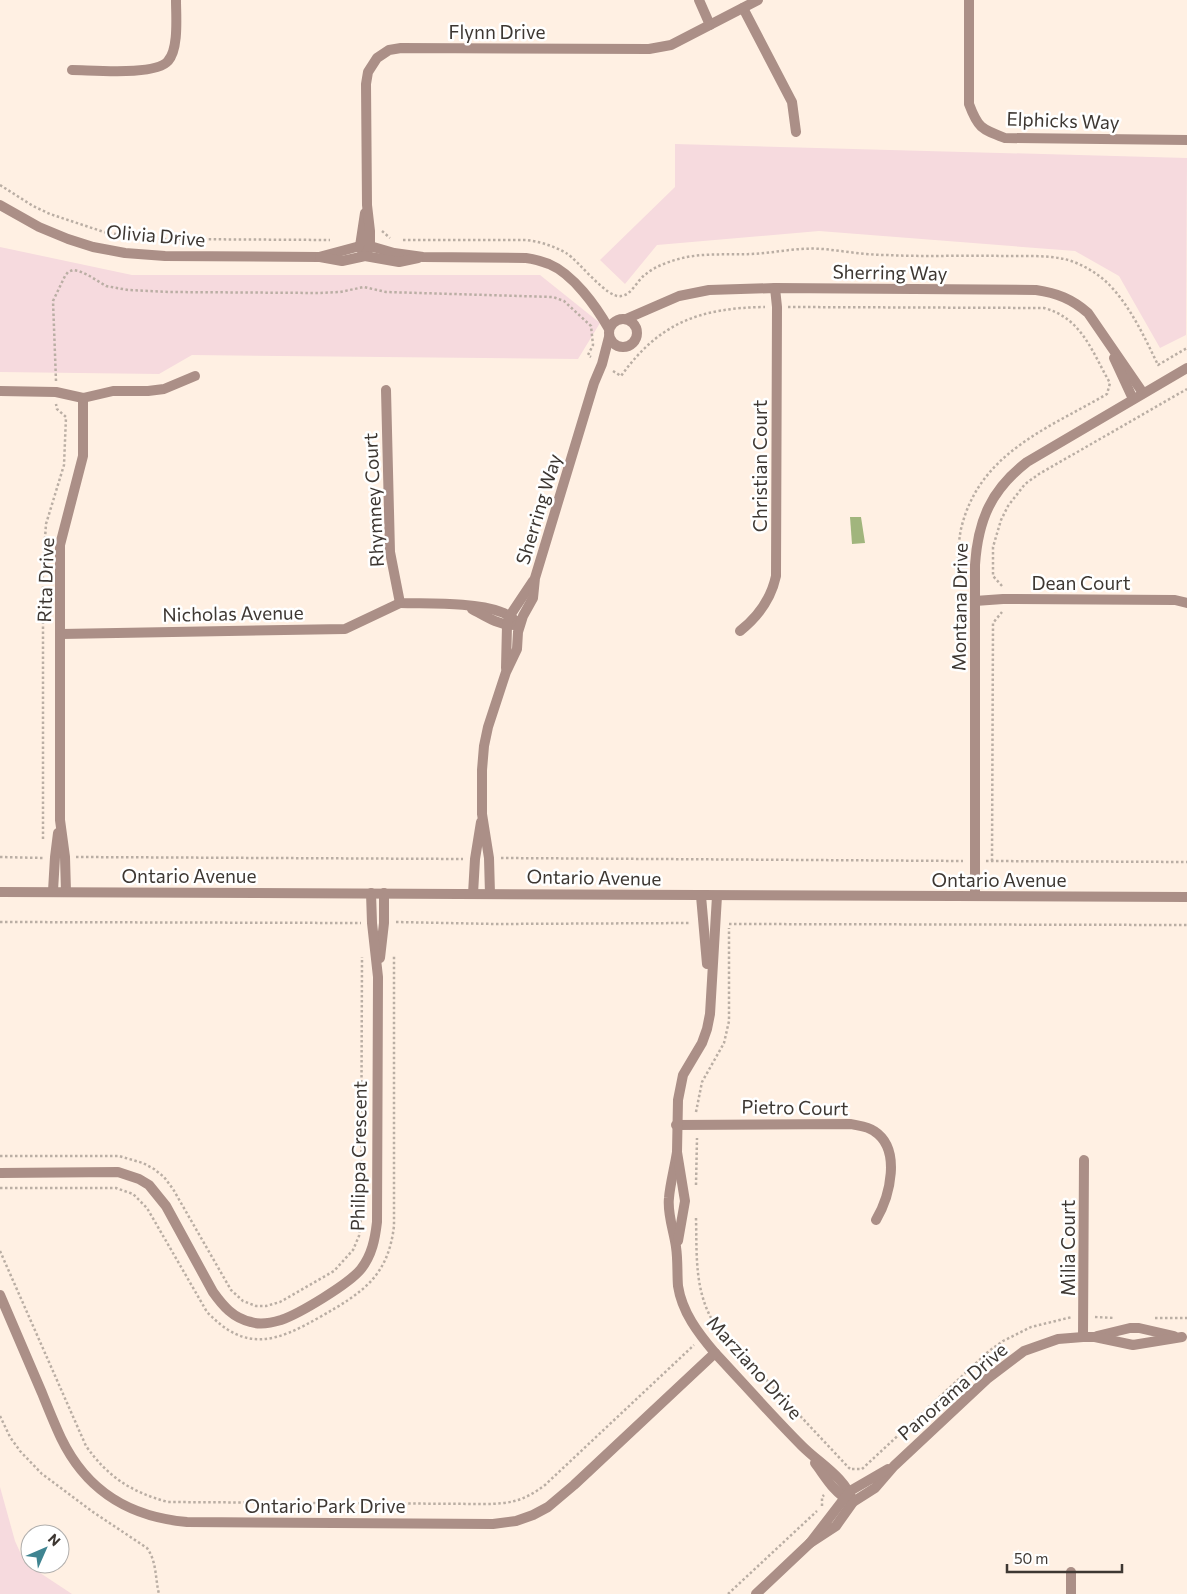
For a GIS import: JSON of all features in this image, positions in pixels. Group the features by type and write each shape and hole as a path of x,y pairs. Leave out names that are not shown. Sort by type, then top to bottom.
{"street":[{"path":"72,70 147,70 162,66 169,61 176,40 176,0"},
{"path":"699,0 710,25"},
{"name":"Flynn Drive","path":"365,250 367,205 366,84 372,63 382,53 401,48 649,49 671,45 758,0"},
{"name":"Elphicks Way","path":"969,0 969,104 975,119 984,130 1005,138 1187,140"},
{"path":"743,8 792,102 796,132"},
{"name":"Olivia Drive","path":"0,205 39,227 68,239 93,247 125,253 175,256 319,257 342,261 365,250 400,262 423,257 526,258 539,260 562,271 589,299 609,333"},
{"name":"Flynn Drive","path":"365,250 370,231 367,205"},
{"name":"Christian Court","path":"740,631 761,611 769,598 776,576 777,307 775,288"},
{"name":"Sherring Way","path":"623,319 654,308 679,296 695,292 729,289 1036,290 1052,292 1067,297 1078,304 1097,324 1143,393"},
{"name":"Olivia Drive","path":"589,299 623,319"},
{"name":"Sherring Way","path":"637,330 654,308"},
{"path":"623,319 633,323 637,330 634,341 628,346 620,347 613,343 609,333 613,322 623,319"},
{"name":"Sherring Way","path":"473,894 475,859 482,814 484,746 488,727 506,672 517,649 520,624 533,598 535,578 594,383 602,364 609,333"},
{"name":"Sherring Way","path":"1108,343 1133,399"},
{"name":"Sherring Way","path":"602,364 620,347"},
{"name":"Montana Drive","path":"975,896 976,544 987,509 1004,481 1027,462 1187,368"},
{"path":"0,392 56,392 82,398 113,391 148,392 164,389 195,376"},
{"name":"Rhymney Court","path":"386,390 390,552 400,604"},
{"name":"Rita Drive","path":"66,892 60,857 60,545 83,456 82,398"},
{"name":"Sherring Way","path":"506,672 508,621 535,578"},
{"name":"Dean Court","path":"975,600 1175,600 1187,603"},
{"path":"400,604 464,606 492,620 520,624"},
{"name":"Nicholas Avenue","path":"60,634 345,629 400,604"},
{"name":"Sherring Way","path":"482,814 489,858 490,894"},
{"name":"Rita Drive","path":"53,892 60,857"},
{"name":"Ontario Avenue","path":"0,892 1187,897"},
{"name":"Philippa Crescent","path":"371,893 378,977"},
{"name":"Philippa Crescent","path":"0,1172 118,1172 139,1179 149,1185 162,1200 213,1292 230,1312 240,1319 252,1323 273,1322 288,1317 350,1280 368,1260 376,1237 378,977 384,923 384,893"},
{"name":"Marziano Drive","path":"701,896 710,992"},
{"name":"Marziano Drive","path":"676,1249 685,1201 677,1152 676,1125 678,1100 683,1075 702,1043 710,1014 717,896"},
{"name":"Pietro Court","path":"676,1125 851,1124 866,1127 882,1137 887,1145 890,1156 890,1173 886,1199 876,1220"},
{"name":"Marziano Drive","path":"677,1152 668,1198 676,1249 679,1288 691,1322 715,1353 849,1497"},
{"name":"Milia Court","path":"1083,1337 1084,1160"},
{"name":"Ontario Park Drive","path":"0,1294 61,1439 78,1466 101,1491 132,1510 167,1520 187,1522 493,1524 516,1522 533,1515 561,1496 715,1353"},
{"name":"Panorama Drive","path":"1095,1337 1130,1328 1184,1337"},
{"name":"Panorama Drive","path":"756,1594 810,1542 836,1526 849,1497 875,1488 894,1466 987,1379 1024,1351 1058,1339 1095,1337 1133,1345 1184,1337"},
{"path":"1071,1572 1071,1594"}],"path":[{"path":"0,185 33,206 50,214 106,233 160,239 330,240"},
{"path":"370,231 383,231 392,240"},
{"path":"402,240 539,241 552,246 577,261 602,287 614,296 620,297 626,295 639,280 655,268 686,258 704,255 752,254 806,248 885,256 1022,256 1064,259 1094,273 1107,282 1139,329 1158,365 1187,348"},
{"path":"56,372 54,301 65,276 73,270 79,271 113,288 136,290 320,293 340,292 364,287 386,292 554,297 564,301 591,326 593,345 588,355 602,364"},
{"path":"621,376 637,356 655,339 685,321 720,310 777,307 1044,308 1064,315 1080,331 1110,383 1107,394 1020,444 1003,457 987,474 971,501 961,531 958,574"},
{"path":"0,857 475,859"},
{"path":"489,858 1187,862"},
{"path":"0,922 372,923"},
{"path":"384,923 704,924"},
{"path":"715,924 1187,925"},
{"path":"0,1188 116,1188 133,1194 147,1208 207,1312 218,1324 228,1331 243,1337 265,1339 284,1336 352,1299 376,1276 388,1253 392,1240 394,1216 394,951"},
{"path":"0,1156 119,1156 143,1163 164,1177 173,1188 231,1290 250,1305 266,1306 280,1302 334,1271 353,1250 359,1236 361,1216 362,952"},
{"path":"696,1187 697,1132"},
{"path":"696,1215 699,1288 708,1314 715,1325 852,1469 862,1469 968,1370 1003,1341 1031,1327 1069,1317 1084,1317"},
{"path":"0,1251 86,1446 102,1465 122,1483 137,1492 168,1502 502,1504 514,1502 526,1498 545,1484 715,1325"},
{"path":"0,1416 10,1438 42,1474 92,1512 147,1548 152,1556 159,1594"},
{"path":"728,1594 822,1507 822,1497 852,1469"}],"shaded area":[{"path":"675,144 1187,158 1186,335 1160,348 1119,276 1075,251 819,231 657,245 625,284 600,260 675,187"},
{"path":"0,247 132,275 540,275 600,323 578,359 192,355 159,374 0,372"},
{"path":"850,517 861,517 865,543 852,544"},
{"path":"0,1487 15,1541 20,1552 20,1574 42,1574 72,1594 0,1594"}]}
